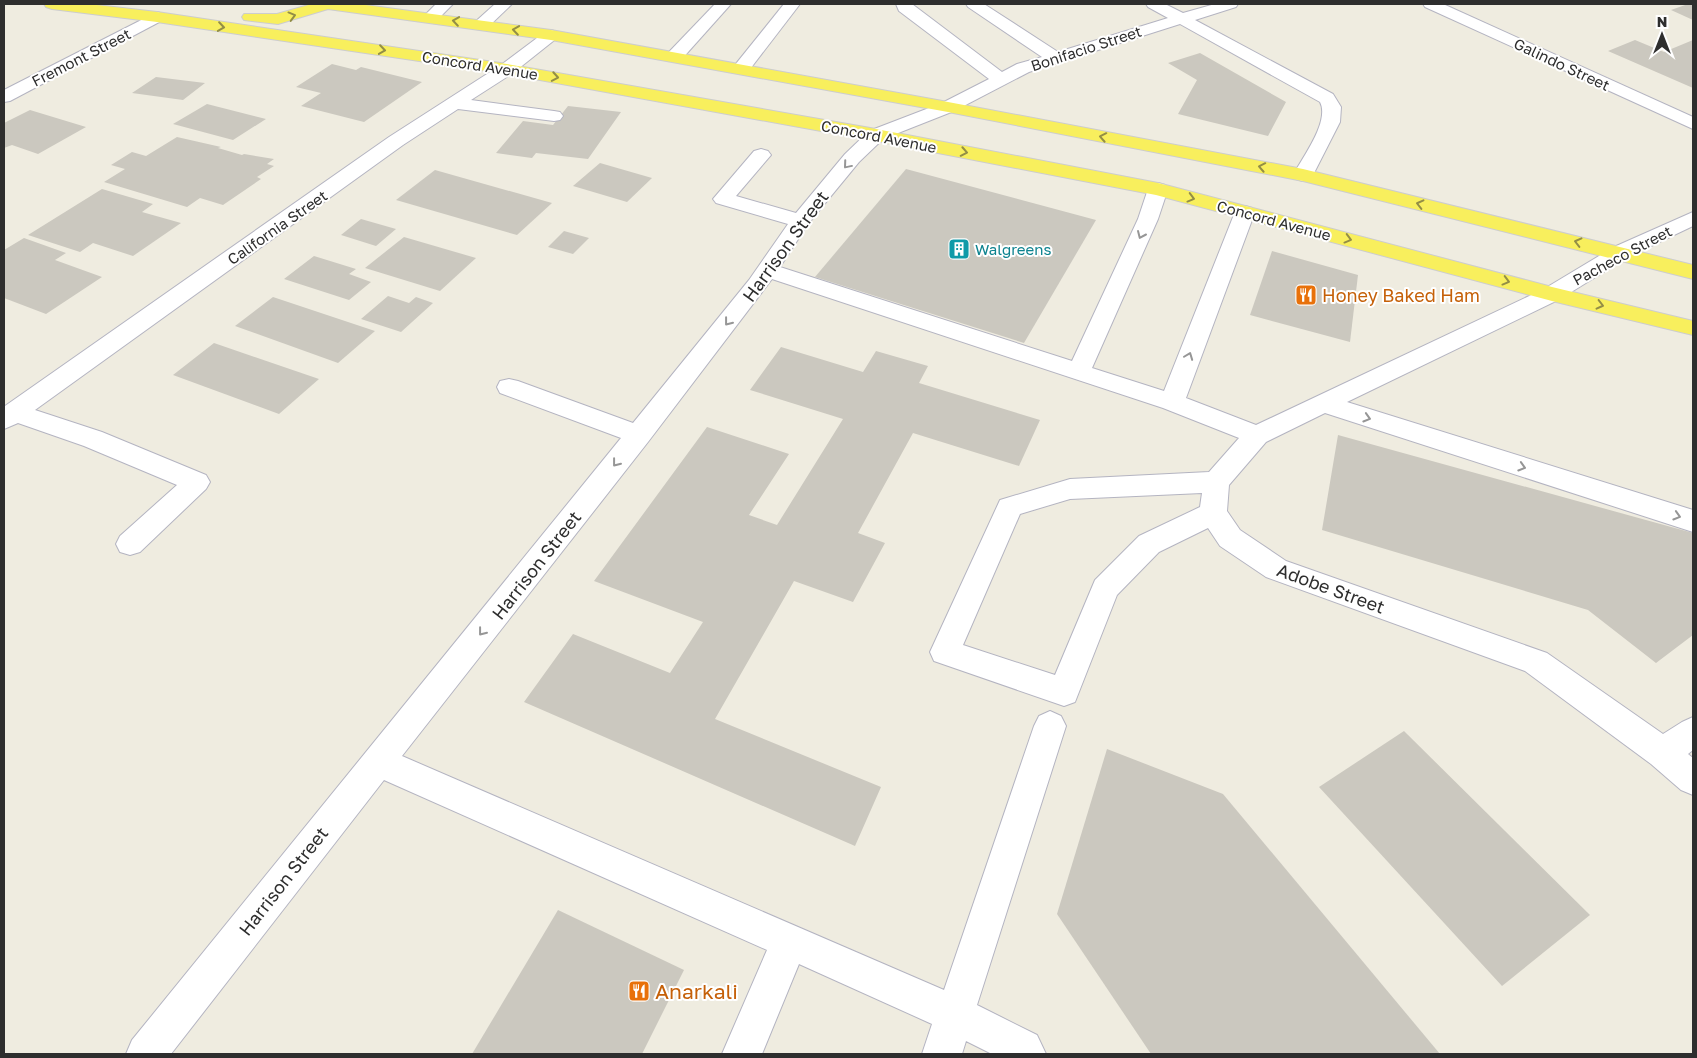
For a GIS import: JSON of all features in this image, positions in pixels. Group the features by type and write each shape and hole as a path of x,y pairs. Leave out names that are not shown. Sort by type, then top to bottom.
{"main road":[{"name":"Concord Avenue","path":"52,4 157,17 507,69 876,135 1158,189 1552,294 1693,328"},
{"path":"157,17 173,11 192,11 278,19 327,4 551,35 741,69 812,89 948,107 1303,175 1621,252 1693,272"},
{"path":"606,86 671,85 788,108 796,104"}],"street":[{"path":"430,18 445,4"},
{"path":"481,25 504,4"},
{"path":"674,57 723,4"},
{"path":"741,69 792,4"},
{"path":"904,4 905,8 1000,79"},
{"path":"974,4 1054,57"},
{"path":"1154,4 1310,86 1324,95 1332,104 1334,113 1331,122 1303,175"},
{"name":"Bonifacio Street","path":"948,107 1000,79 1054,57 1230,4"},
{"name":"Galindo Street","path":"1431,4 1693,124"},
{"name":"Fremont Street","path":"4,96 157,17"},
{"name":"California Street","path":"9,416 396,141 507,69 551,35"},
{"path":"454,103 554,116"},
{"name":"Harrison Street","path":"146,1054 769,271 800,221 852,158 876,135 948,107"},
{"path":"762,155 723,199 800,221"},
{"path":"1079,371 1148,219 1158,189"},
{"path":"1172,402 1245,212"},
{"name":"Pacheco Street","path":"1552,294 1621,252 1693,218"},
{"path":"769,271 1172,402 1257,435"},
{"path":"1216,482 1070,489 1010,507 945,652 1064,692 1105,588 1150,544 1213,513 1216,482 1257,435 1552,294"},
{"path":"509,387 639,435"},
{"path":"1321,404 1693,521"},
{"path":"9,416 92,439 197,482 130,544"},
{"name":"Adobe Street","path":"1213,513 1230,538 1276,569 1536,662 1663,753 1693,779"},
{"path":"942,1054 1050,726"},
{"path":"1663,753 1693,732"},
{"path":"379,762 954,1014 1023,1049 1026,1054"},
{"path":"742,1054 790,941"}],"building":[{"path":"1693,4 1693,20 1671,10"},
{"path":"1635,40 1664,52 1693,40 1693,88 1608,51"},
{"path":"1200,53 1286,102 1268,136 1178,114 1197,80 1168,63"},
{"path":"332,64 356,70 361,67 422,82 364,122 301,106 321,93 296,87"},
{"path":"156,77 205,83 183,100 132,93"},
{"path":"207,104 266,119 233,140 173,124"},
{"path":"568,106 621,112 588,159 536,153 532,158 496,153 523,121 553,125"},
{"path":"30,110 86,127 38,154 12,145 4,148 4,123"},
{"path":"177,137 221,147 218,148 242,155 274,159 267,164 274,166 257,177 261,179 223,205 200,198 187,207 104,182 125,169 111,165 132,152 146,156"},
{"path":"600,163 652,178 627,202 573,186"},
{"name":"Walgreens","path":"906,169 1096,220 1024,343 815,277"},
{"path":"435,170 552,203 517,235 396,200"},
{"path":"102,189 153,204 142,212 181,223 133,256 93,243 80,252 28,235"},
{"path":"361,219 396,229 376,246 341,235"},
{"path":"564,231 589,238 573,254 548,247"},
{"path":"404,237 476,258 440,291 365,268"},
{"path":"24,238 66,253 55,260 102,277 46,314 4,298 4,250"},
{"name":"Honey Baked Ham","path":"1272,251 1358,275 1350,342 1250,315"},
{"path":"314,256 356,269 349,274 371,282 349,300 284,279"},
{"path":"388,296 409,303 416,297 433,303 401,332 361,319"},
{"path":"273,297 375,331 338,363 235,326"},
{"path":"214,343 319,379 279,414 173,375"},
{"path":"781,347 863,372 876,351 928,366 919,383 1040,420 1019,466 913,433 858,533 885,543 853,602 794,581 715,719 881,787 855,846 524,702 573,634 670,673 703,622 594,581 707,427 789,454 749,515 777,525 843,419 750,390"},
{"path":"1338,435 1693,533 1693,635 1656,663 1588,610 1322,530"},
{"path":"1404,731 1590,915 1502,986 1319,787"},
{"path":"1107,749 1223,794 1440,1054 1151,1054 1057,914"},
{"path":"558,910 684,970 642,1054 472,1054"}],"place":[{"name":"Walgreens","path":"959,249"},
{"name":"Honey Baked Ham","path":"1306,295"},
{"name":"Anarkali","path":"639,991"}]}
